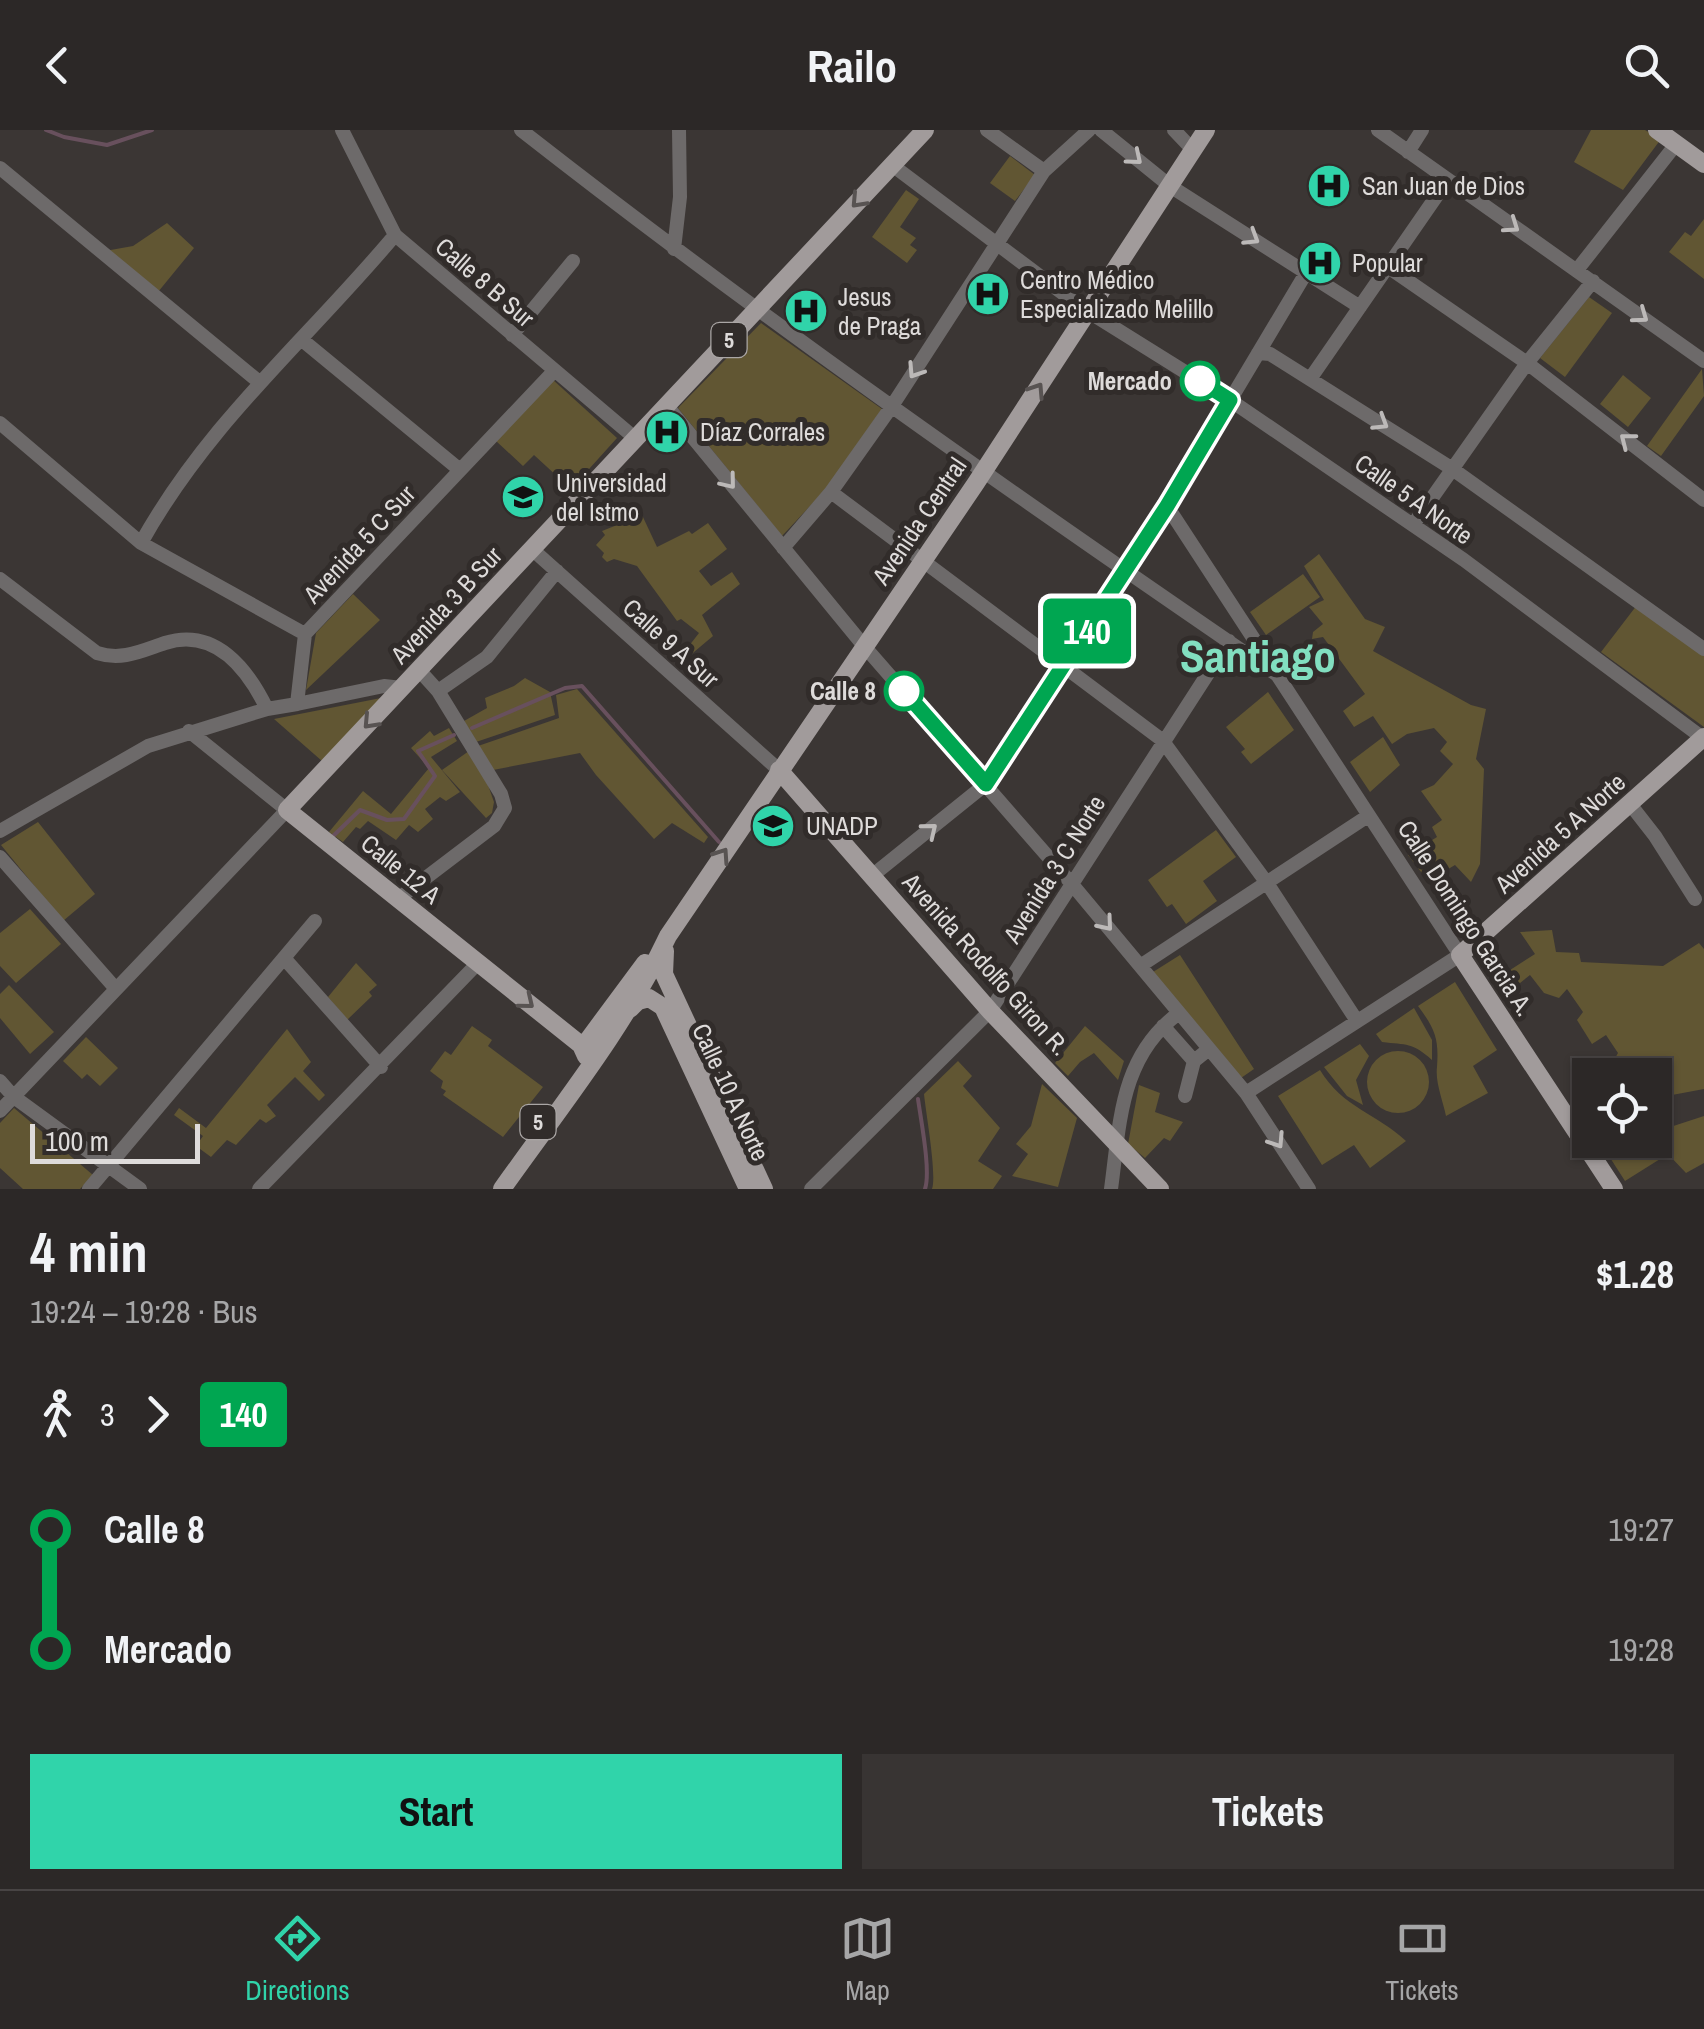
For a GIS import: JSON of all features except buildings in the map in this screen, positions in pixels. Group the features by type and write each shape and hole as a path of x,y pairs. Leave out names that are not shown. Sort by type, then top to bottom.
{"main road":[{"name":"Avenida 3 B Sur","path":"287,810 925,130"},
{"name":"Avenida Central","path":"668,936 983,472 1206,130"},
{"path":"1657,130 1683,136 1704,164"},
{"name":"Avenida 5 A Norte","path":"1460,955 1704,738"},
{"name":"Avenida Rodolfo Giron R.","path":"779,770 990,1011 1160,1189"},
{"path":"304,792 300,808 304,824"},
{"name":"Calle 12 A","path":"287,810 584,1050"},
{"path":"584,1050 668,936"},
{"name":"5","path":"502,1189 648,979 668,936"},
{"name":"Calle 10 A Norte","path":"668,936 662,967 748,1189"},
{"name":"Calle Domingo Garcia A.","path":"1460,955 1614,1189"},
{"path":"648,979 673,991"},
{"name":"5","path":"490,1189 584,1050 648,979"},
{"name":"Calle 10 A Norte","path":"623,1017 642,1000 660,1003 764,1189"}],"street":[{"name":"Calle 8 B Sur","path":"342,130 395,235 636,439"},
{"name":"Calle Domingo Garcia A.","path":"521,130 674,250 983,472 1276,674"},
{"path":"674,250 680,197 680,130"},
{"path":"987,130 1044,171"},
{"path":"783,548 831,492 892,406 1044,171 1089,130"},
{"path":"1101,130 1170,186 1360,307"},
{"path":"1174,130 1193,150"},
{"path":"1378,130 1704,361"},
{"path":"1408,152 1422,130"},
{"path":"1577,270 1683,136"},
{"name":"Calle 5 A Norte","path":"892,165 1088,312 1230,400 1413,524 1704,738"},
{"path":"0,168 258,381"},
{"path":"1310,379 1448,181"},
{"path":"141,543 195,456 258,381 301,340 395,235"},
{"path":"512,335 573,261"},
{"path":"1388,267 1527,363 1704,500"},
{"path":"874,875 986,784 1167,506 1306,272"},
{"path":"1413,524 1527,363 1592,281"},
{"path":"301,340 460,470"},
{"path":"1258,354 1265,352 1451,468 1704,649"},
{"name":"Avenida 5 C Sur","path":"297,704 304,634 554,371"},
{"path":"667,406 864,646 1072,883 1246,1093 1309,1189"},
{"path":"0,423 141,543 304,634"},
{"path":"831,492 1162,740 1267,882 1357,1021"},
{"name":"Calle Domingo Garcia A.","path":"1167,506 1460,955"},
{"name":"Calle 9 A Sur","path":"533,550 779,770"},
{"path":"438,690 487,657 557,571"},
{"path":"0,579 97,653 112,658 173,640 217,648 247,672 267,709"},
{"name":"Avenida 3 C Norte","path":"811,1189 990,1011 1228,642"},
{"path":"398,899 494,826 505,808 501,794 438,690 419,670"},
{"path":"0,831 148,746 267,709 384,686 402,688"},
{"name":"Calle 12 A","path":"190,732 287,810"},
{"path":"1630,804 1656,836 1695,899"},
{"name":"Avenida 3 B Sur","path":"0,1111 287,810"},
{"path":"1140,966 1368,816"},
{"path":"0,857 116,989"},
{"path":"89,1189 315,920"},
{"name":"Avenida 5 A Norte","path":"1246,1093 1460,955"},
{"path":"284,958 381,1066"},
{"path":"259,1189 478,963"},
{"path":"1111,1189 1121,1103 1130,1079 1140,1056 1163,1026 1179,1013"},
{"path":"1163,1026 1194,1061"},
{"path":"1185,1096 1194,1061 1209,1049"},
{"path":"0,1082 140,1189"}],"shaded area":[{"path":"1591,130 1645,130 1661,139 1623,190 1574,162"},
{"path":"1010,156 1035,175 1015,201 990,183"},
{"path":"906,190 919,199 900,227 916,238 910,245 917,250 907,263 872,237"},
{"path":"1704,219 1704,279 1669,252 1685,232 1691,236"},
{"path":"167,223 194,248 158,292 105,251 133,246"},
{"path":"1589,297 1612,313 1565,377 1540,358"},
{"path":"761,323 882,409 826,489 782,536 678,408"},
{"path":"1702,369 1704,396 1661,456 1647,446"},
{"path":"1623,375 1651,398 1628,427 1600,404"},
{"path":"552,379 617,438 571,489 534,455 523,466 496,441"},
{"path":"642,515 657,547 689,531 692,534 708,523 727,549 699,571 711,586 732,572 740,584 702,615 713,636 681,663 678,660 699,633 681,619 677,621 637,566 614,559 607,562 596,545 605,535 602,531"},
{"path":"1319,554 1365,619 1385,627 1373,651 1471,705 1486,709 1476,759 1484,769 1480,864 1471,882 1455,865 1428,881 1408,855 1437,837 1432,827 1442,820 1421,791 1434,785 1453,764 1440,751 1447,742 1434,728 1407,734 1392,744 1373,716 1354,727 1343,711 1365,694 1323,637 1312,639 1313,632 1323,624 1309,607 1324,600 1304,566"},
{"path":"1303,574 1320,597 1266,635 1250,612"},
{"path":"353,594 380,620 306,690 316,633"},
{"path":"1637,605 1704,653 1704,727 1601,652"},
{"path":"525,678 550,692 555,715 476,742 464,721 487,708 485,698"},
{"path":"577,689 708,837 704,843 672,823 654,839 580,753 493,770 478,746 559,718 556,695"},
{"path":"1268,692 1294,730 1251,764 1241,752 1245,749 1226,727"},
{"path":"381,698 322,761 274,719"},
{"path":"449,728 457,741 431,757 460,792 446,801 440,797 425,809 433,819 418,832 409,825 396,840 368,821 360,829 356,827 343,842 329,832 363,791 391,814 429,768 411,748 430,731 434,736"},
{"path":"1383,737 1400,765 1370,792 1350,762"},
{"path":"469,751 494,802 492,813 486,818 442,770"},
{"path":"38,822 95,894 63,921 1,845"},
{"path":"1216,830 1236,857 1203,881 1217,901 1186,924 1172,904 1167,907 1148,880"},
{"path":"30,909 61,944 16,983 0,966 0,933"},
{"path":"1552,930 1556,952 1579,953 1581,962 1663,966 1699,943 1704,949 1704,1089 1672,1095 1672,1058 1615,1058 1618,1053 1606,1035 1592,1044 1577,1020 1583,1012 1567,989 1559,998 1544,993 1530,975 1505,995 1493,981 1535,954 1520,932"},
{"path":"1180,955 1254,1069 1241,1078 1153,972"},
{"path":"356,963 377,985 369,992 372,996 347,1020 328,997"},
{"path":"1455,982 1497,1050 1473,1066 1488,1093 1446,1116 1437,1079 1436,1041 1418,1006"},
{"path":"9,985 54,1032 30,1054 0,1018 0,994"},
{"path":"1414,1008 1432,1040 1432,1060 1414,1047 1382,1042 1376,1034"},
{"path":"472,1026 492,1040 488,1046 543,1087 503,1137 443,1095 443,1081 430,1071 445,1051 451,1055"},
{"path":"1085,1026 1124,1061 1118,1080 1094,1053 1068,1076 1055,1063"},
{"path":"287,1029 311,1062 303,1071 325,1095 319,1101 295,1077 267,1105 276,1116 266,1123 260,1119 236,1145 227,1140 211,1157 196,1146 203,1136 174,1115 179,1108 206,1128"},
{"path":"86,1037 118,1068 100,1086 87,1074 82,1079 63,1061"},
{"path":"1360,1044 1369,1056 1356,1080 1363,1105 1347,1096 1324,1067"},
{"path":"1398,1051 1420,1060 1429,1082 1420,1104 1398,1113 1376,1104 1367,1082 1376,1060"},
{"path":"958,1061 972,1076 963,1086 1000,1128 978,1161 1002,1176 993,1189 932,1189 924,1094"},
{"path":"1320,1070 1349,1102 1406,1141 1370,1168 1354,1145 1322,1165 1278,1096"},
{"path":"1042,1084 1077,1118 1058,1187 1012,1176 1028,1154 1016,1144 1031,1126"},
{"path":"1139,1085 1160,1093 1155,1112 1183,1122 1170,1141 1164,1138 1145,1158 1128,1144"},
{"path":"14,1108 93,1175 80,1189 23,1189 0,1168 0,1123"},
{"path":"1704,1116 1704,1163 1686,1173 1672,1158 1672,1126"},
{"path":"1610,1158 1662,1158 1625,1181"}],"waterway":[{"path":"46,130 107,145 152,130"},
{"path":"472,728 565,688 582,686 719,842"},
{"path":"331,838 360,810 387,820 404,819 435,776 418,751 454,735"},
{"path":"918,1099 926,1158 925,1189"}],"bus line":[{"name":"140","path":"904,691 986,784 1066,665 1230,400 1200,381"}],"place":[{"name":"San Juan de Dios","path":"1329,186"},
{"name":"Popular","path":"1320,263"},
{"name":"Centro Médico Especializado Melillo","path":"988,294"},
{"name":"Jesus de Praga","path":"806,311"},
{"name":"Mercado","path":"1200,381"},
{"name":"Díaz Corrales","path":"667,432"},
{"name":"Universidad del Istmo","path":"523,497"},
{"name":"Calle 8","path":"904,691"},
{"name":"UNADP","path":"773,826"}],"district":[{"name":"Santiago","path":"1258,656"}]}
